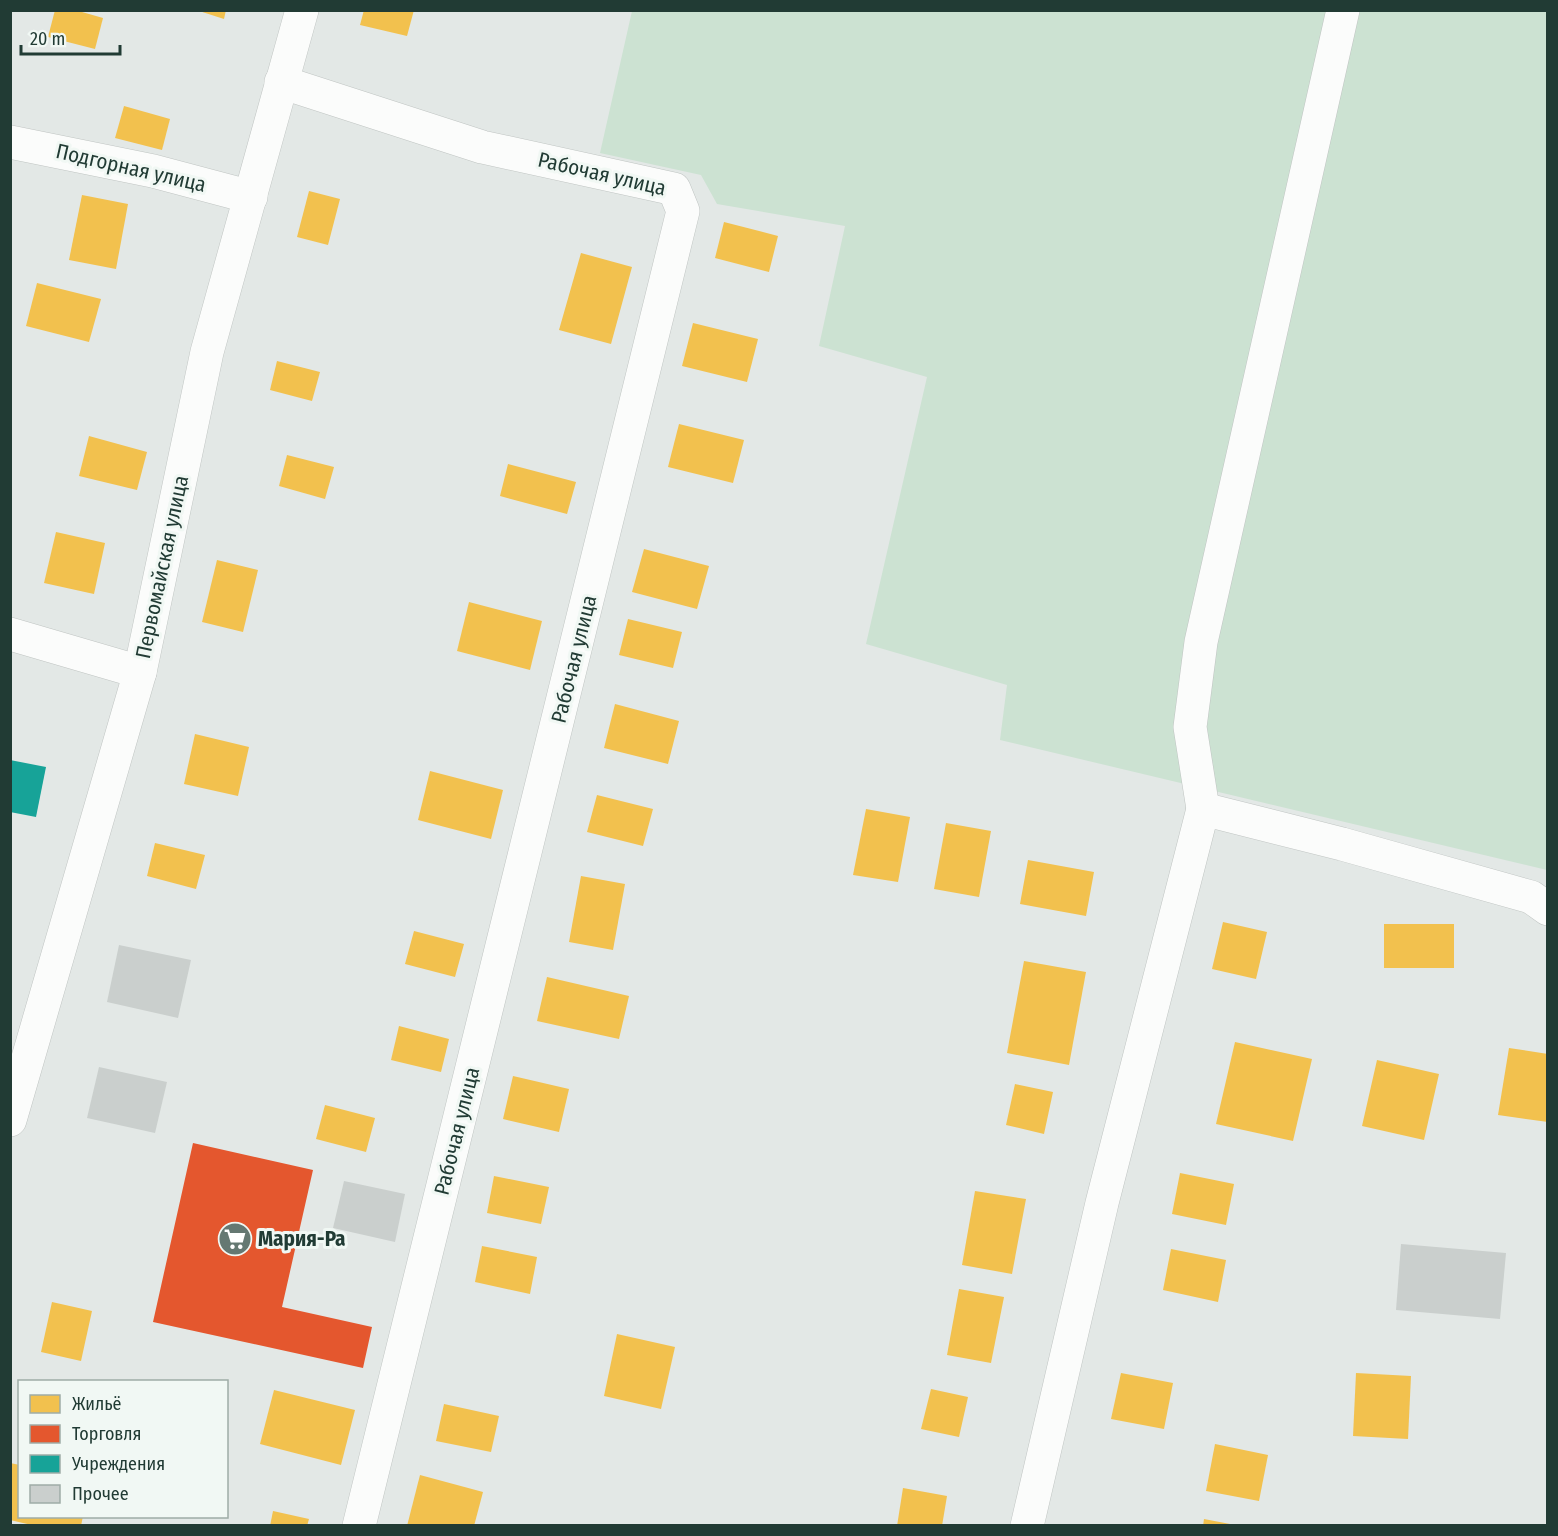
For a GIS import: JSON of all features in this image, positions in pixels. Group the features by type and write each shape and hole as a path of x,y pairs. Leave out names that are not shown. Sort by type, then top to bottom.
{"street":[{"name":"Первомайская улица","path":"10,1120 140,672 207,352 302,10"},
{"path":"1027,1526 1102,1203 1203,808 1190,727 1201,642 1342,10"},
{"name":"Рабочая улица","path":"281,82 482,147 674,189 683,211 358,1526"},
{"name":"Подгорная улица","path":"10,141 153,171 250,196"},
{"path":"10,634 140,672"},
{"path":"1203,808 1531,897 1548,909"}],"green space":[{"path":"632,11 1547,11 1547,870 1000,740 1007,685 866,644 927,377 819,346 845,226 717,204 701,175 600,153"}],"building: Жильё":[{"path":"55,10 75,10 103,18 95,49 48,37"},
{"path":"196,10 226,10 224,19"},
{"path":"364,10 414,10 407,36 360,25"},
{"path":"124,106 170,119 162,150 115,138"},
{"path":"309,191 340,199 328,245 297,237"},
{"path":"82,195 128,204 116,269 69,260"},
{"path":"724,222 778,236 769,272 715,258"},
{"path":"581,253 632,267 611,344 559,330"},
{"path":"37,283 101,299 89,342 26,326"},
{"path":"693,323 758,339 747,382 682,366"},
{"path":"277,361 320,372 312,401 270,390"},
{"path":"679,424 744,440 733,483 668,467"},
{"path":"89,436 147,452 137,490 79,476"},
{"path":"287,455 334,467 325,499 279,486"},
{"path":"508,464 576,482 567,514 500,496"},
{"path":"56,532 105,543 94,594 44,583"},
{"path":"644,549 709,566 697,609 632,592"},
{"path":"217,560 258,570 243,632 202,622"},
{"path":"469,602 542,621 530,670 457,651"},
{"path":"628,619 682,632 673,668 619,655"},
{"path":"615,704 679,721 668,764 604,748"},
{"path":"195,734 249,747 238,796 184,784"},
{"path":"430,771 503,790 491,839 418,820"},
{"path":"597,795 653,809 643,846 587,832"},
{"path":"866,809 910,817 898,882 853,875"},
{"path":"946,823 991,831 979,897 934,889"},
{"path":"155,843 205,855 196,889 147,876"},
{"path":"1028,860 1094,872 1086,916 1020,904"},
{"path":"581,876 625,884 613,950 569,942"},
{"path":"1223,922 1267,932 1256,979 1212,969"},
{"path":"1384,924 1454,924 1454,968 1384,968"},
{"path":"414,931 464,944 455,977 405,964"},
{"path":"1024,961 1086,972 1069,1065 1007,1053"},
{"path":"547,977 629,996 619,1039 537,1021"},
{"path":"399,1026 449,1039 441,1072 391,1060"},
{"path":"1235,1042 1312,1059 1293,1141 1216,1124"},
{"path":"1509,1048 1548,1054 1548,1122 1498,1115"},
{"path":"1377,1060 1439,1074 1424,1140 1362,1126"},
{"path":"513,1076 569,1089 559,1132 503,1119"},
{"path":"1015,1084 1053,1092 1044,1134 1006,1125"},
{"path":"325,1105 375,1118 366,1152 316,1139"},
{"path":"1180,1173 1234,1184 1226,1225 1172,1214"},
{"path":"494,1176 549,1187 541,1224 487,1213"},
{"path":"975,1191 1026,1199 1012,1274 962,1265"},
{"path":"482,1246 537,1257 530,1294 475,1282"},
{"path":"1171,1249 1226,1260 1218,1302 1163,1290"},
{"path":"959,1289 1004,1297 991,1363 947,1355"},
{"path":"52,1302 92,1311 81,1361 41,1352"},
{"path":"617,1334 675,1347 661,1409 604,1396"},
{"path":"1121,1373 1173,1383 1164,1429 1111,1419"},
{"path":"1356,1373 1411,1376 1408,1439 1353,1436"},
{"path":"931,1389 968,1397 959,1437 921,1429"},
{"path":"274,1390 355,1410 341,1465 260,1444"},
{"path":"444,1404 499,1416 491,1452 436,1441"},
{"path":"1215,1444 1268,1455 1259,1501 1206,1491"},
{"path":"10,1463 18,1465 18,1518 83,1518 81,1526 36,1526 10,1520"},
{"path":"420,1475 483,1492 474,1526 407,1526"},
{"path":"903,1488 947,1496 942,1526 897,1526"},
{"path":"273,1511 309,1519 307,1526 270,1526"},
{"path":"1204,1519 1230,1524 1230,1526 1203,1526"}],"building: Торговля":[{"name":"Мария-Ра","path":"193,1143 313,1170 282,1307 372,1327 363,1368 153,1322"}],"building: Учреждения":[{"path":"10,760 46,767 36,817 10,812"}],"building: Прочее":[{"path":"119,945 191,960 178,1018 107,1002"},
{"path":"99,1067 167,1082 155,1133 87,1118"},
{"path":"344,1181 405,1194 395,1242 333,1228"},
{"path":"1401,1244 1506,1253 1500,1319 1396,1310"}],"place":[{"name":"Мария-Ра","path":"235,1239"}]}
